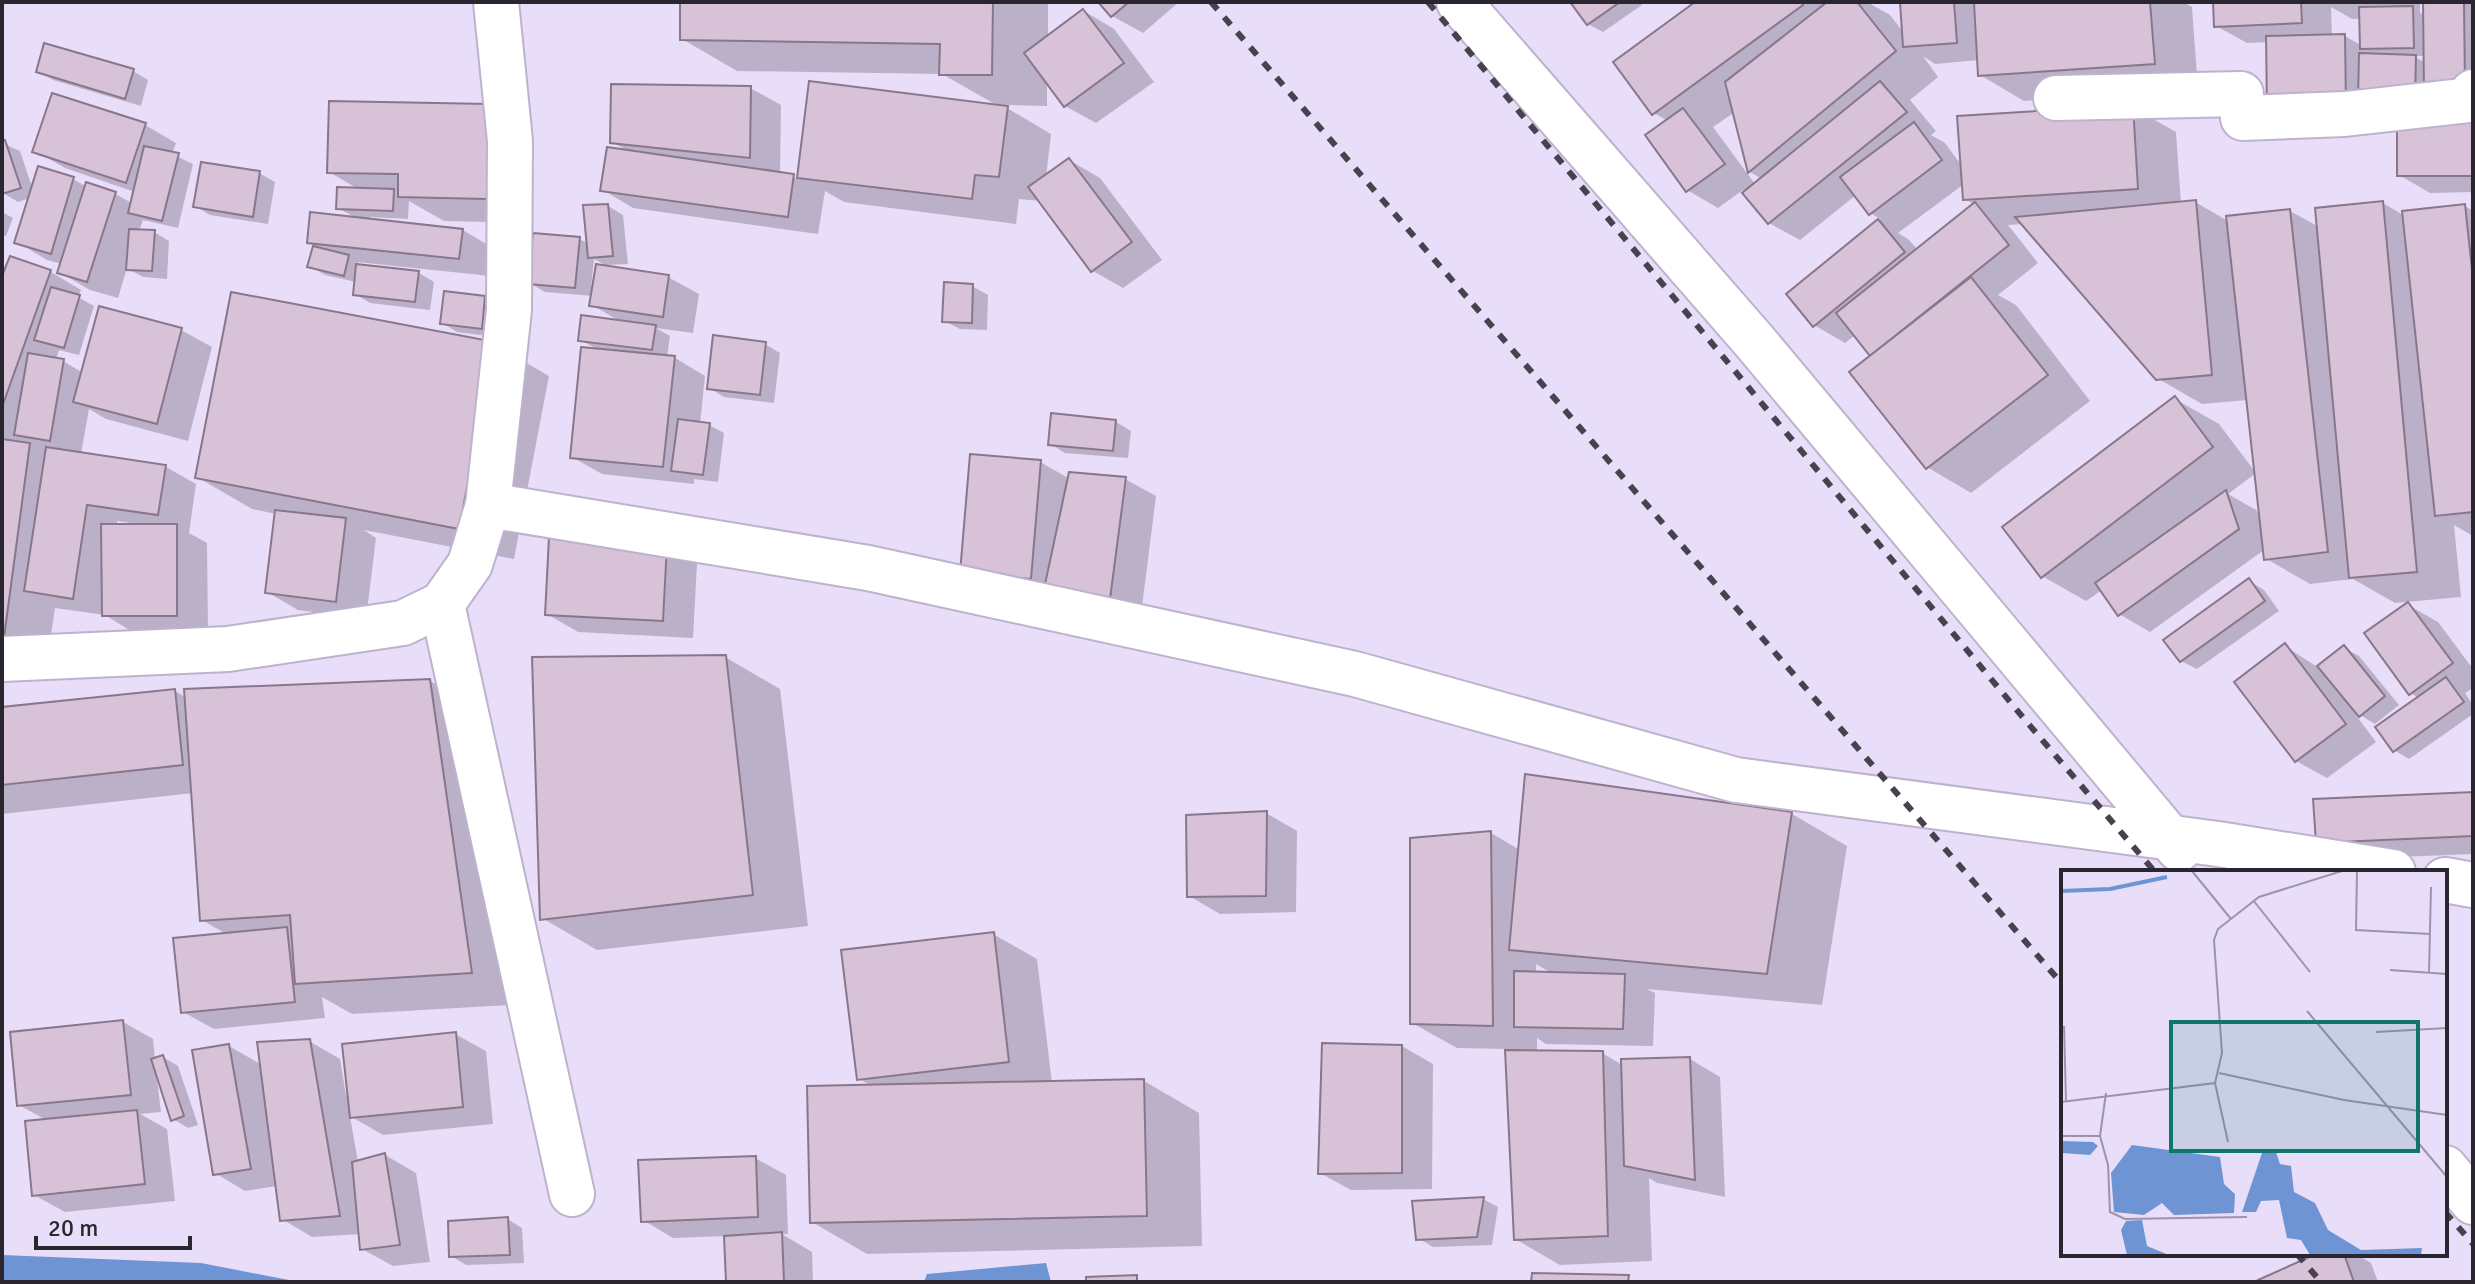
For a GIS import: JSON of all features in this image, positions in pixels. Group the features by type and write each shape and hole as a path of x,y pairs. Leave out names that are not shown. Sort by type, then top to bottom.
{"street":[{"path":"2,659 228,649 403,623 442,604 470,564 488,505 509,310 510,141 496,2"},
{"path":"1459,2 1755,342 2197,870"},
{"path":"2056,98 2241,94 2243,118 2345,114 2454,102 2470,100 2473,92"},
{"path":"488,505 868,568 1340,671 1736,780 2171,838 2380,870"},
{"path":"442,604 572,1194"},
{"path":"2447,880 2473,885"},
{"path":"2447,1170 2473,1202"}],"water":[{"path":"2,1255 201,1263 299,1282 2,1282"},
{"path":"1046,1263 1051,1282 924,1282 927,1274"}],"building":[{"path":"680,2 993,2 992,75 939,75 940,44 680,40"},
{"path":"1098,2 1129,2 1111,17"},
{"path":"1570,2 1620,2 1587,25"},
{"path":"1695,2 1801,2 1803,5 1652,115 1613,62"},
{"path":"1827,2 1857,2 1896,51 1748,173 1725,82"},
{"path":"1900,2 1954,2 1957,43 1903,47"},
{"path":"1974,2 2150,2 2155,64 1978,76"},
{"path":"2213,2 2301,2 2302,23 2214,27"},
{"path":"2423,2 2464,2 2465,90 2424,91"},
{"path":"2413,6 2414,48 2360,49 2359,7"},
{"path":"1083,9 1124,63 1064,107 1024,53"},
{"path":"2345,34 2346,108 2267,110 2266,36"},
{"path":"44,43 134,69 125,99 36,72"},
{"path":"2359,53 2416,55 2415,99 2358,98"},
{"path":"809,81 1008,106 999,177 975,175 972,199 797,178"},
{"path":"1880,81 1907,112 1768,224 1742,193"},
{"path":"611,84 751,86 750,158 610,143"},
{"path":"52,93 146,123 126,183 32,152"},
{"path":"329,101 489,104 487,199 398,197 398,174 327,173"},
{"path":"2133,105 2138,189 1963,200 1957,116"},
{"path":"1683,108 1725,164 1686,192 1645,135"},
{"path":"2397,116 2473,116 2473,176 2397,176"},
{"path":"1914,122 1942,160 1869,215 1840,177"},
{"path":"2,140 5,140 21,188 2,194"},
{"path":"144,146 179,153 162,221 128,213"},
{"path":"607,147 794,174 788,217 600,191"},
{"path":"1069,158 1132,242 1091,272 1028,187"},
{"path":"201,162 260,171 253,217 193,207"},
{"path":"38,166 74,177 51,254 14,243"},
{"path":"86,182 116,192 87,282 57,273"},
{"path":"337,187 394,189 393,211 336,209"},
{"path":"2196,200 2212,375 2156,380 2015,217"},
{"path":"2383,201 2417,572 2349,578 2315,208"},
{"path":"1975,202 2009,245 1870,356 1836,313"},
{"path":"608,204 613,256 588,258 583,205"},
{"path":"2465,204 2473,279 2473,512 2435,516 2402,211"},
{"path":"2290,209 2328,552 2264,560 2226,216"},
{"path":"310,212 463,229 459,259 307,243"},
{"path":"1878,219 1905,252 1813,327 1786,294"},
{"path":"129,229 155,230 152,271 126,270"},
{"path":"533,233 580,237 575,288 528,284"},
{"path":"313,246 349,255 344,276 307,267"},
{"path":"10,256 51,270 2,407 2,276"},
{"path":"356,264 419,271 415,302 353,295"},
{"path":"596,264 669,275 663,317 589,306"},
{"path":"1971,277 2048,375 1926,469 1849,372"},
{"path":"944,282 973,284 972,323 942,322"},
{"path":"51,287 80,295 64,348 34,340"},
{"path":"444,291 485,296 482,329 440,324"},
{"path":"231,292 495,342 459,529 195,478"},
{"path":"99,306 182,328 157,424 73,402"},
{"path":"581,315 656,325 652,350 578,341"},
{"path":"713,335 766,342 760,395 707,389"},
{"path":"581,347 675,356 663,467 570,458"},
{"path":"28,353 64,359 50,441 14,435"},
{"path":"2175,396 2213,447 2041,578 2002,527"},
{"path":"1051,413 1116,420 1113,451 1048,445"},
{"path":"678,419 710,423 703,475 671,471"},
{"path":"2,439 30,443 3,645 2,645"},
{"path":"46,447 166,465 158,515 87,505 73,599 24,591"},
{"path":"970,454 1041,460 1031,579 960,573"},
{"path":"1069,472 1126,477 1110,599 1044,589"},
{"path":"2226,490 2239,529 2118,616 2095,583"},
{"path":"275,510 346,518 336,602 265,593"},
{"path":"101,524 177,524 177,616 102,616"},
{"path":"549,537 667,544 663,621 545,615"},
{"path":"2249,578 2265,601 2180,662 2163,640"},
{"path":"2408,602 2453,663 2409,695 2364,633"},
{"path":"2285,643 2346,724 2295,762 2234,682"},
{"path":"2344,645 2385,696 2359,717 2317,666"},
{"path":"726,655 753,895 540,920 532,657"},
{"path":"2446,677 2464,702 2393,752 2375,727"},
{"path":"430,679 472,973 295,984 290,915 200,921 184,689"},
{"path":"175,689 183,765 2,785 2,707"},
{"path":"1525,774 1792,812 1767,974 1509,950"},
{"path":"2473,792 2473,836 2316,843 2313,799"},
{"path":"1267,811 1266,896 1187,897 1186,815"},
{"path":"1491,831 1493,1026 1410,1024 1410,838"},
{"path":"287,927 295,1002 181,1013 173,938"},
{"path":"994,932 1009,1062 857,1080 841,950"},
{"path":"1514,971 1625,974 1623,1029 1514,1027"},
{"path":"123,1020 131,1095 17,1106 10,1032"},
{"path":"456,1032 463,1107 350,1118 342,1044"},
{"path":"310,1039 340,1216 280,1221 257,1042"},
{"path":"1322,1043 1402,1045 1402,1173 1318,1174"},
{"path":"229,1044 251,1169 213,1175 192,1050"},
{"path":"1505,1050 1603,1051 1608,1236 1514,1240"},
{"path":"163,1055 184,1116 171,1121 151,1059"},
{"path":"1690,1057 1695,1180 1624,1166 1621,1059"},
{"path":"1144,1079 1147,1216 810,1223 807,1086"},
{"path":"137,1110 145,1184 32,1196 25,1121"},
{"path":"385,1153 400,1245 360,1250 352,1162"},
{"path":"756,1156 758,1217 641,1222 638,1160"},
{"path":"1484,1197 1477,1237 1416,1240 1412,1201"},
{"path":"508,1217 510,1255 449,1257 448,1221"},
{"path":"782,1232 784,1282 726,1282 724,1236"},
{"path":"2312,1256 2345,1256 2354,1282 2259,1282"},
{"path":"1532,1273 1629,1275 1628,1282 1531,1282"},
{"path":"1137,1275 1137,1282 1086,1282 1086,1277"}],"railway":[{"path":"1211,2 2061,983"},
{"path":"1428,2 2153,870"},
{"path":"2447,1214 2473,1244"},
{"path":"2299,1256 2321,1282"}]}
